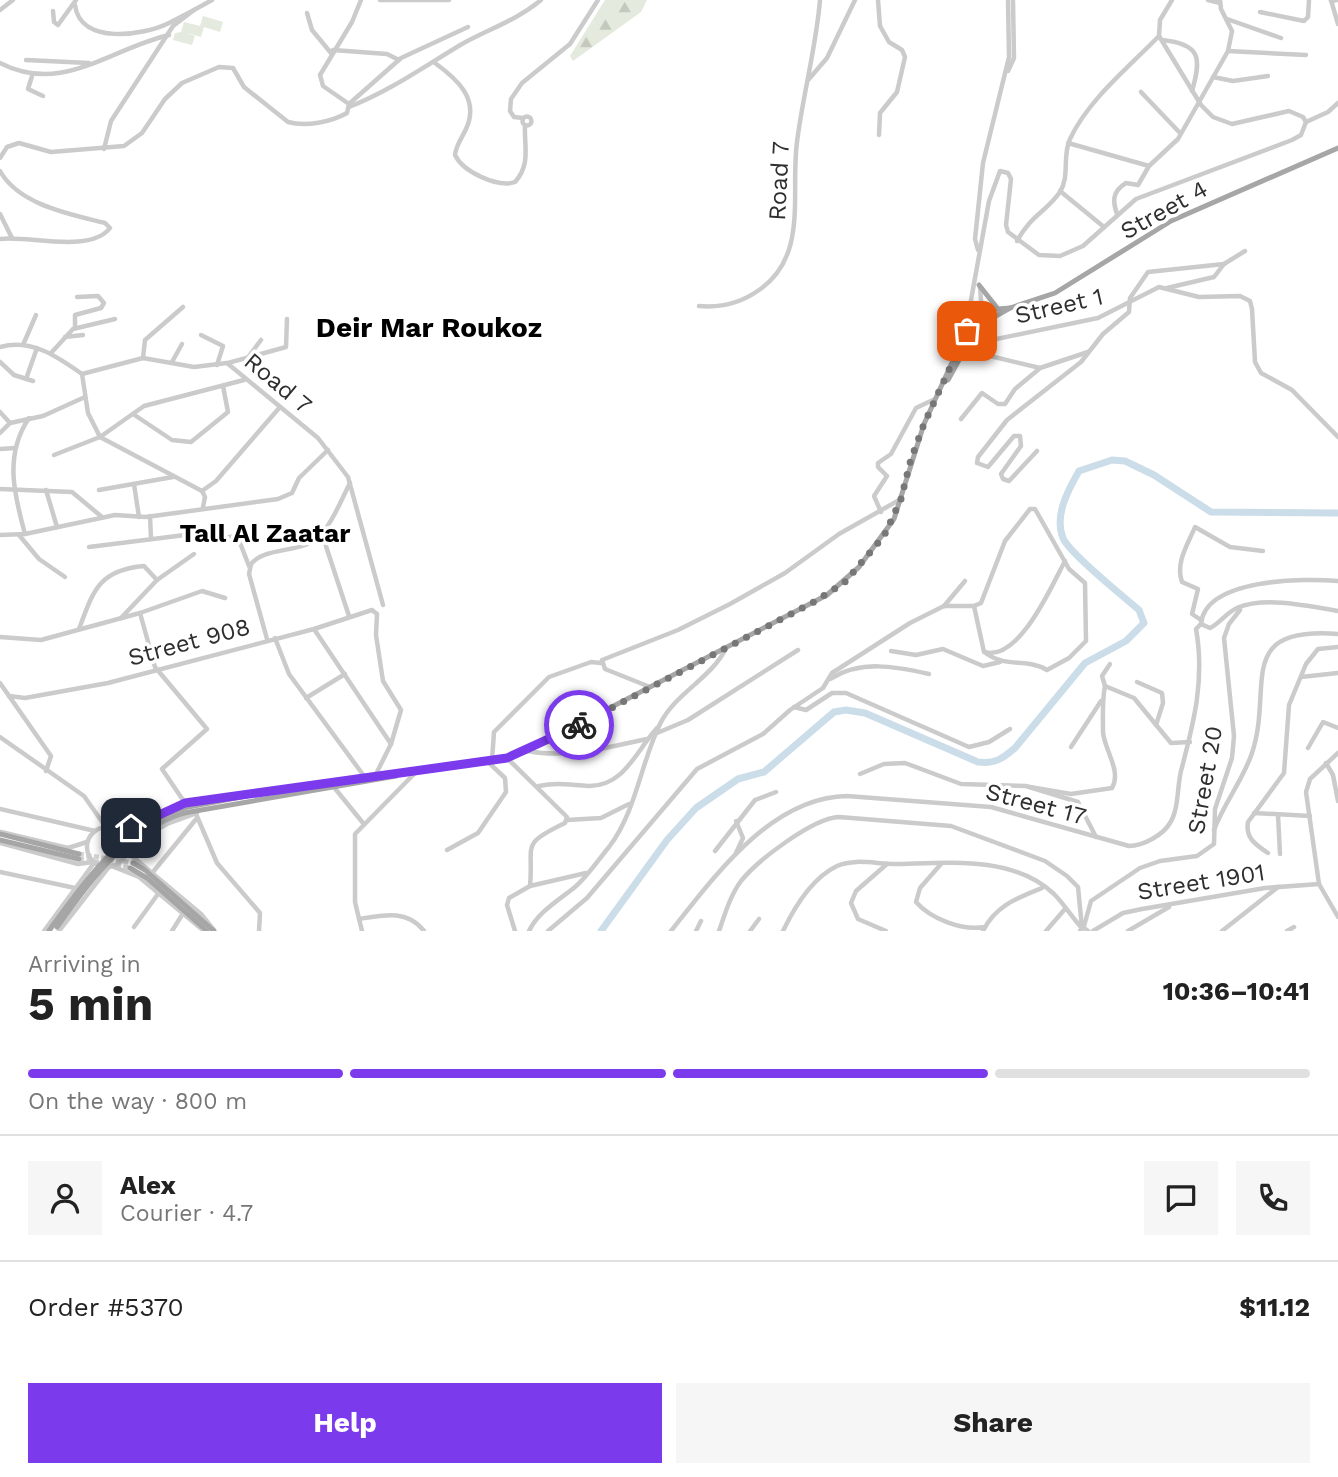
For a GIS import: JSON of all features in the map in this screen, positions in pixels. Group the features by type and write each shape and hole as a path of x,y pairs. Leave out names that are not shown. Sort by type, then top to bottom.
{"main road":[{"name":"Street 4","path":"1010,308 1048,296 1076,282 1171,221 1338,148"},
{"path":"979,285 998,309"},
{"path":"184,808 231,803 507,758 527,751 650,688 844,583 884,536 901,499 915,446 936,398 982,313 1010,308"},
{"path":"969,339 977,330 1010,308"},
{"path":"46,931 56,929 112,850 140,828 184,808 376,774 413,772"},
{"path":"0,833 79,856 0,841"},
{"path":"205,931 132,866 214,931"}],"street":[{"path":"0,10 13,0"},
{"path":"76,3 84,25 103,32 129,32 172,24 212,0"},
{"path":"349,106 321,80 321,71 352,23 361,0"},
{"path":"380,0 449,0"},
{"path":"349,106 524,14 541,0"},
{"path":"435,63 456,80 467,96 470,119 456,155 464,167 499,182 515,181 523,173 527,156 525,126 531,121 527,117 514,117 510,111 515,92 570,44 598,0"},
{"name":"Road 7","path":"699,306 723,306 755,294 773,279 790,251 795,226 797,144 820,0"},
{"path":"809,80 827,58 855,0"},
{"path":"878,0 880,26 889,42 902,50 905,57 897,92 880,113 879,135"},
{"path":"978,252 975,239 980,184 1006,75 1011,0"},
{"path":"1171,0 1160,20 1160,38 1198,101 1213,117 1232,124 1289,111 1303,117 1306,122"},
{"path":"1117,214 1113,204 1116,193 1126,183 1138,185 1149,166 1163,156 1180,133 1228,51 1232,31 1220,1 1208,0"},
{"path":"1260,12 1304,21 1308,18 1309,0"},
{"path":"1338,1 1331,1 1338,20"},
{"path":"53,11 54,22 58,25 76,3"},
{"path":"307,13 312,30 332,51 387,54 399,60"},
{"path":"1226,19 1281,38"},
{"path":"104,149 111,121 169,35 172,24"},
{"path":"0,158 7,147 19,143 47,152 104,149 134,141 171,92 190,79 219,67 233,68 244,87 288,122 324,121 344,114 349,106 399,60 468,27"},
{"path":"0,63 32,75 63,73 169,35"},
{"path":"1160,38 1179,42 1193,49 1198,66 1192,91"},
{"path":"1017,241 1027,222 1060,191 1064,180 1068,143 1084,115 1160,38"},
{"path":"1228,51 1306,55"},
{"path":"26,60 69,64 97,62"},
{"path":"32,75 28,89 43,96"},
{"path":"1213,77 1233,80 1268,76"},
{"path":"1141,92 1180,133"},
{"path":"1040,368 986,355 970,357 969,339 978,252 994,182 1000,171 1008,173 1011,179 1006,225 1008,232 1039,255 1060,256 1083,246 1136,199 1292,140 1301,135 1306,122 1328,112 1338,103"},
{"path":"1068,143 1149,166"},
{"path":"0,170 19,190 49,208 110,226 106,233 85,239 42,243 12,238 0,239"},
{"path":"1060,191 1104,226"},
{"path":"0,214 12,238"},
{"name":"Street 1","path":"969,339 987,341 1084,322 1129,304 1150,290 1210,280 1219,275 1224,264 1245,251"},
{"path":"1037,452 1009,481 1002,478 1002,472 1021,446 1020,436 1014,436 988,467 977,463 978,457 1007,420 1079,364 1103,334 1129,312 1129,304 1136,288 1149,271 1224,264"},
{"path":"976,273 982,313 977,330 987,341"},
{"path":"1166,288 1199,297 1240,296 1250,301 1259,370 1292,390 1338,437"},
{"path":"75,328 75,315 102,308 104,303 98,296 77,297"},
{"path":"143,358 145,340 183,307"},
{"path":"23,345 36,315"},
{"path":"51,353 75,328 115,318"},
{"path":"227,363 286,347 287,319"},
{"path":"64,337 83,335"},
{"path":"201,335 223,346 217,365"},
{"path":"248,357 261,340"},
{"path":"172,362 182,344"},
{"path":"0,347 23,345 37,348 51,353 82,374 85,397 100,437 202,491 205,497 203,506"},
{"path":"26,379 37,348"},
{"path":"961,419 982,393 998,404 1006,404 1015,389 1040,368 1088,352"},
{"name":"Road 7","path":"82,374 143,358 201,368 227,363 328,450 350,483 383,605"},
{"path":"0,362 14,375 33,381"},
{"path":"54,455 100,437 144,405 245,379"},
{"path":"133,414 172,440 191,442 228,412 223,386"},
{"path":"0,433 10,423 85,397"},
{"path":"881,512 874,496 887,475 877,465 880,459 891,454 916,408 936,398"},
{"path":"202,491 216,481 280,407"},
{"path":"0,412 10,423"},
{"path":"25,534 13,489 15,448 19,434 29,418"},
{"path":"0,449 15,448"},
{"path":"0,535 25,534 102,517 150,516 287,495 294,490 299,478 328,450"},
{"path":"99,490 174,477"},
{"path":"250,567 256,559 303,546 322,533 350,483"},
{"path":"134,484 139,517"},
{"path":"0,489 76,493 102,517"},
{"path":"46,490 57,527"},
{"path":"601,663 606,657 631,650 721,609 901,499"},
{"path":"891,651 916,654 943,649 983,666 1001,662 1031,662 1046,670 1085,643 1086,583 1071,572 1039,513 1030,509 1005,541 984,599 974,606 944,606"},
{"path":"150,516 151,539"},
{"name":"Street 17","path":"671,931 736,854 787,811 820,799 840,796 991,807 1096,838 1134,846 1166,828 1175,810 1181,771 1191,742 1199,697 1200,642 1196,629 1201,622 1192,614 1198,589 1182,582 1180,575 1184,551 1195,527 1230,547 1263,551"},
{"path":"322,533 349,615"},
{"path":"89,547 193,534 226,539 237,535 250,567 267,639"},
{"path":"18,535 39,559 65,577"},
{"path":"120,618 157,580 194,554"},
{"path":"987,654 1018,641 1065,561"},
{"path":"79,629 96,587 102,579 144,566 157,580"},
{"path":"1213,626 1205,627 1201,622 1214,600 1237,590 1299,579 1338,581"},
{"path":"548,931 587,898 690,774 760,736 794,707 813,697 841,667 910,623 944,606 965,581"},
{"path":"0,637 41,640 140,613 198,592 206,591 225,598"},
{"path":"1200,642 1204,631 1248,605 1292,605 1338,611"},
{"path":"974,606 981,648 1001,662"},
{"name":"Street 20","path":"1085,929 1093,899 1148,864 1197,856 1212,847 1217,797 1232,758 1234,736 1224,636 1228,624 1239,609"},
{"name":"Street 908","path":"9,696 31,697 157,670 267,639 314,629 349,615 376,611 383,681 401,710 391,744"},
{"path":"0,833 68,848 88,841 96,830 105,826 120,830 184,808 162,769 207,729 157,670 140,613"},
{"path":"314,629 391,744 376,774"},
{"path":"1213,834 1222,810 1252,754 1261,680 1269,653 1284,637 1306,633 1338,634"},
{"path":"275,638 289,674 364,776"},
{"path":"1268,853 1256,845 1248,833 1253,813 1284,774 1286,721 1301,677 1318,649 1338,647"},
{"path":"538,786 557,782 590,786 613,781 681,695 718,661 726,648"},
{"path":"657,734 688,720 798,650"},
{"path":"447,850 478,833 506,792 505,778 489,761 494,732 549,677 591,662 601,663 605,668 650,688"},
{"path":"829,680 861,665 872,664 929,674"},
{"path":"860,774 884,764 900,762 961,784 1029,787 1071,794 1112,788 1115,778 1103,733 1102,700 1105,686 1102,676 1110,664"},
{"path":"1301,677 1338,673"},
{"path":"306,698 345,674"},
{"path":"1137,682 1162,693 1163,704 1156,726"},
{"path":"0,683 51,756 47,771"},
{"path":"1105,686 1134,698 1171,743 1191,742"},
{"path":"794,707 806,710 832,693 846,693 969,747 989,742 1010,729"},
{"path":"1071,747 1102,700"},
{"path":"1308,748 1323,722 1338,728"},
{"path":"529,931 535,921 586,873 611,845 659,726"},
{"path":"0,737 88,800 105,826"},
{"path":"527,751 544,754 581,751 648,738"},
{"path":"1338,753 1310,779 1306,788 1319,884 1338,917"},
{"path":"507,758 566,814 567,820"},
{"path":"1326,763 1333,775 1338,801"},
{"path":"362,931 355,902 353,842 363,823 413,772"},
{"path":"65,783 97,815 96,830"},
{"path":"332,785 363,823"},
{"path":"1029,787 1078,802 1096,838"},
{"path":"715,850 755,800 776,792"},
{"path":"128,844 167,824 231,803"},
{"path":"530,886 529,856 535,841 546,831 567,820 601,818 630,803"},
{"path":"0,809 96,830"},
{"path":"1253,813 1310,816"},
{"path":"1278,815 1280,854"},
{"path":"153,872 197,816"},
{"path":"197,816 217,863 258,911 259,931"},
{"path":"719,931 732,897 742,880 810,826 824,819 839,817 951,826 1045,861 1071,879 1077,887 1085,929"},
{"path":"736,854 743,839 737,821"},
{"path":"56,929 127,852 128,844 120,830"},
{"path":"0,841 77,863 93,862 139,877 161,893 182,915 205,931"},
{"path":"88,841 88,856 93,862"},
{"path":"127,852 201,914 214,931"},
{"path":"46,931 93,862"},
{"path":"783,931 799,903 820,878 837,866 852,862 1002,868 1043,887 1085,929"},
{"path":"886,931 858,919 851,903 856,891 887,864"},
{"path":"941,864 920,888 916,902 929,913 965,929 984,929 992,914 1001,907 1043,887"},
{"path":"0,872 75,888"},
{"path":"515,931 507,905 509,898 530,886 586,873"},
{"name":"Street 1901","path":"1085,929 1124,913 1279,887 1319,884"},
{"path":"1222,931 1279,887"},
{"path":"134,926 161,893"},
{"path":"1128,931 1174,904"},
{"path":"1046,931 1065,909"},
{"path":"172,931 182,915"},
{"path":"359,919 397,915 415,921 424,931"},
{"path":"750,931 759,919"},
{"path":"696,931 701,921"},
{"path":"1287,931 1294,927"}],"green space":[{"path":"605,0 647,0 641,12 573,61 570,56"},
{"path":"203,16 223,22 220,32 204,27 201,37 184,32 195,36 192,45 173,40 175,33 181,32 184,22 200,26"}],"waterway":[{"path":"601,931 667,840 696,808 738,779 764,772 834,712 846,710 865,713 978,762 998,760 1015,748 1085,663 1126,641 1144,623 1139,610 1086,564 1063,538 1061,512 1079,471 1112,460 1125,461 1154,475 1211,512 1338,513"}],"tunnel":[{"path":"79,854 133,863"},
{"path":"79,859 130,868"}],"way so far":[{"path":"579,725 827,595 844,583 872,553 894,519 915,446 967,331"}],"district":[{"name":"Deir Mar Roukoz","path":"429,327"},
{"name":"Tall Al Zaatar","path":"265,533"}],"route":[{"path":"131,828 185,803 376,774 416,772 507,758 579,725"}]}
